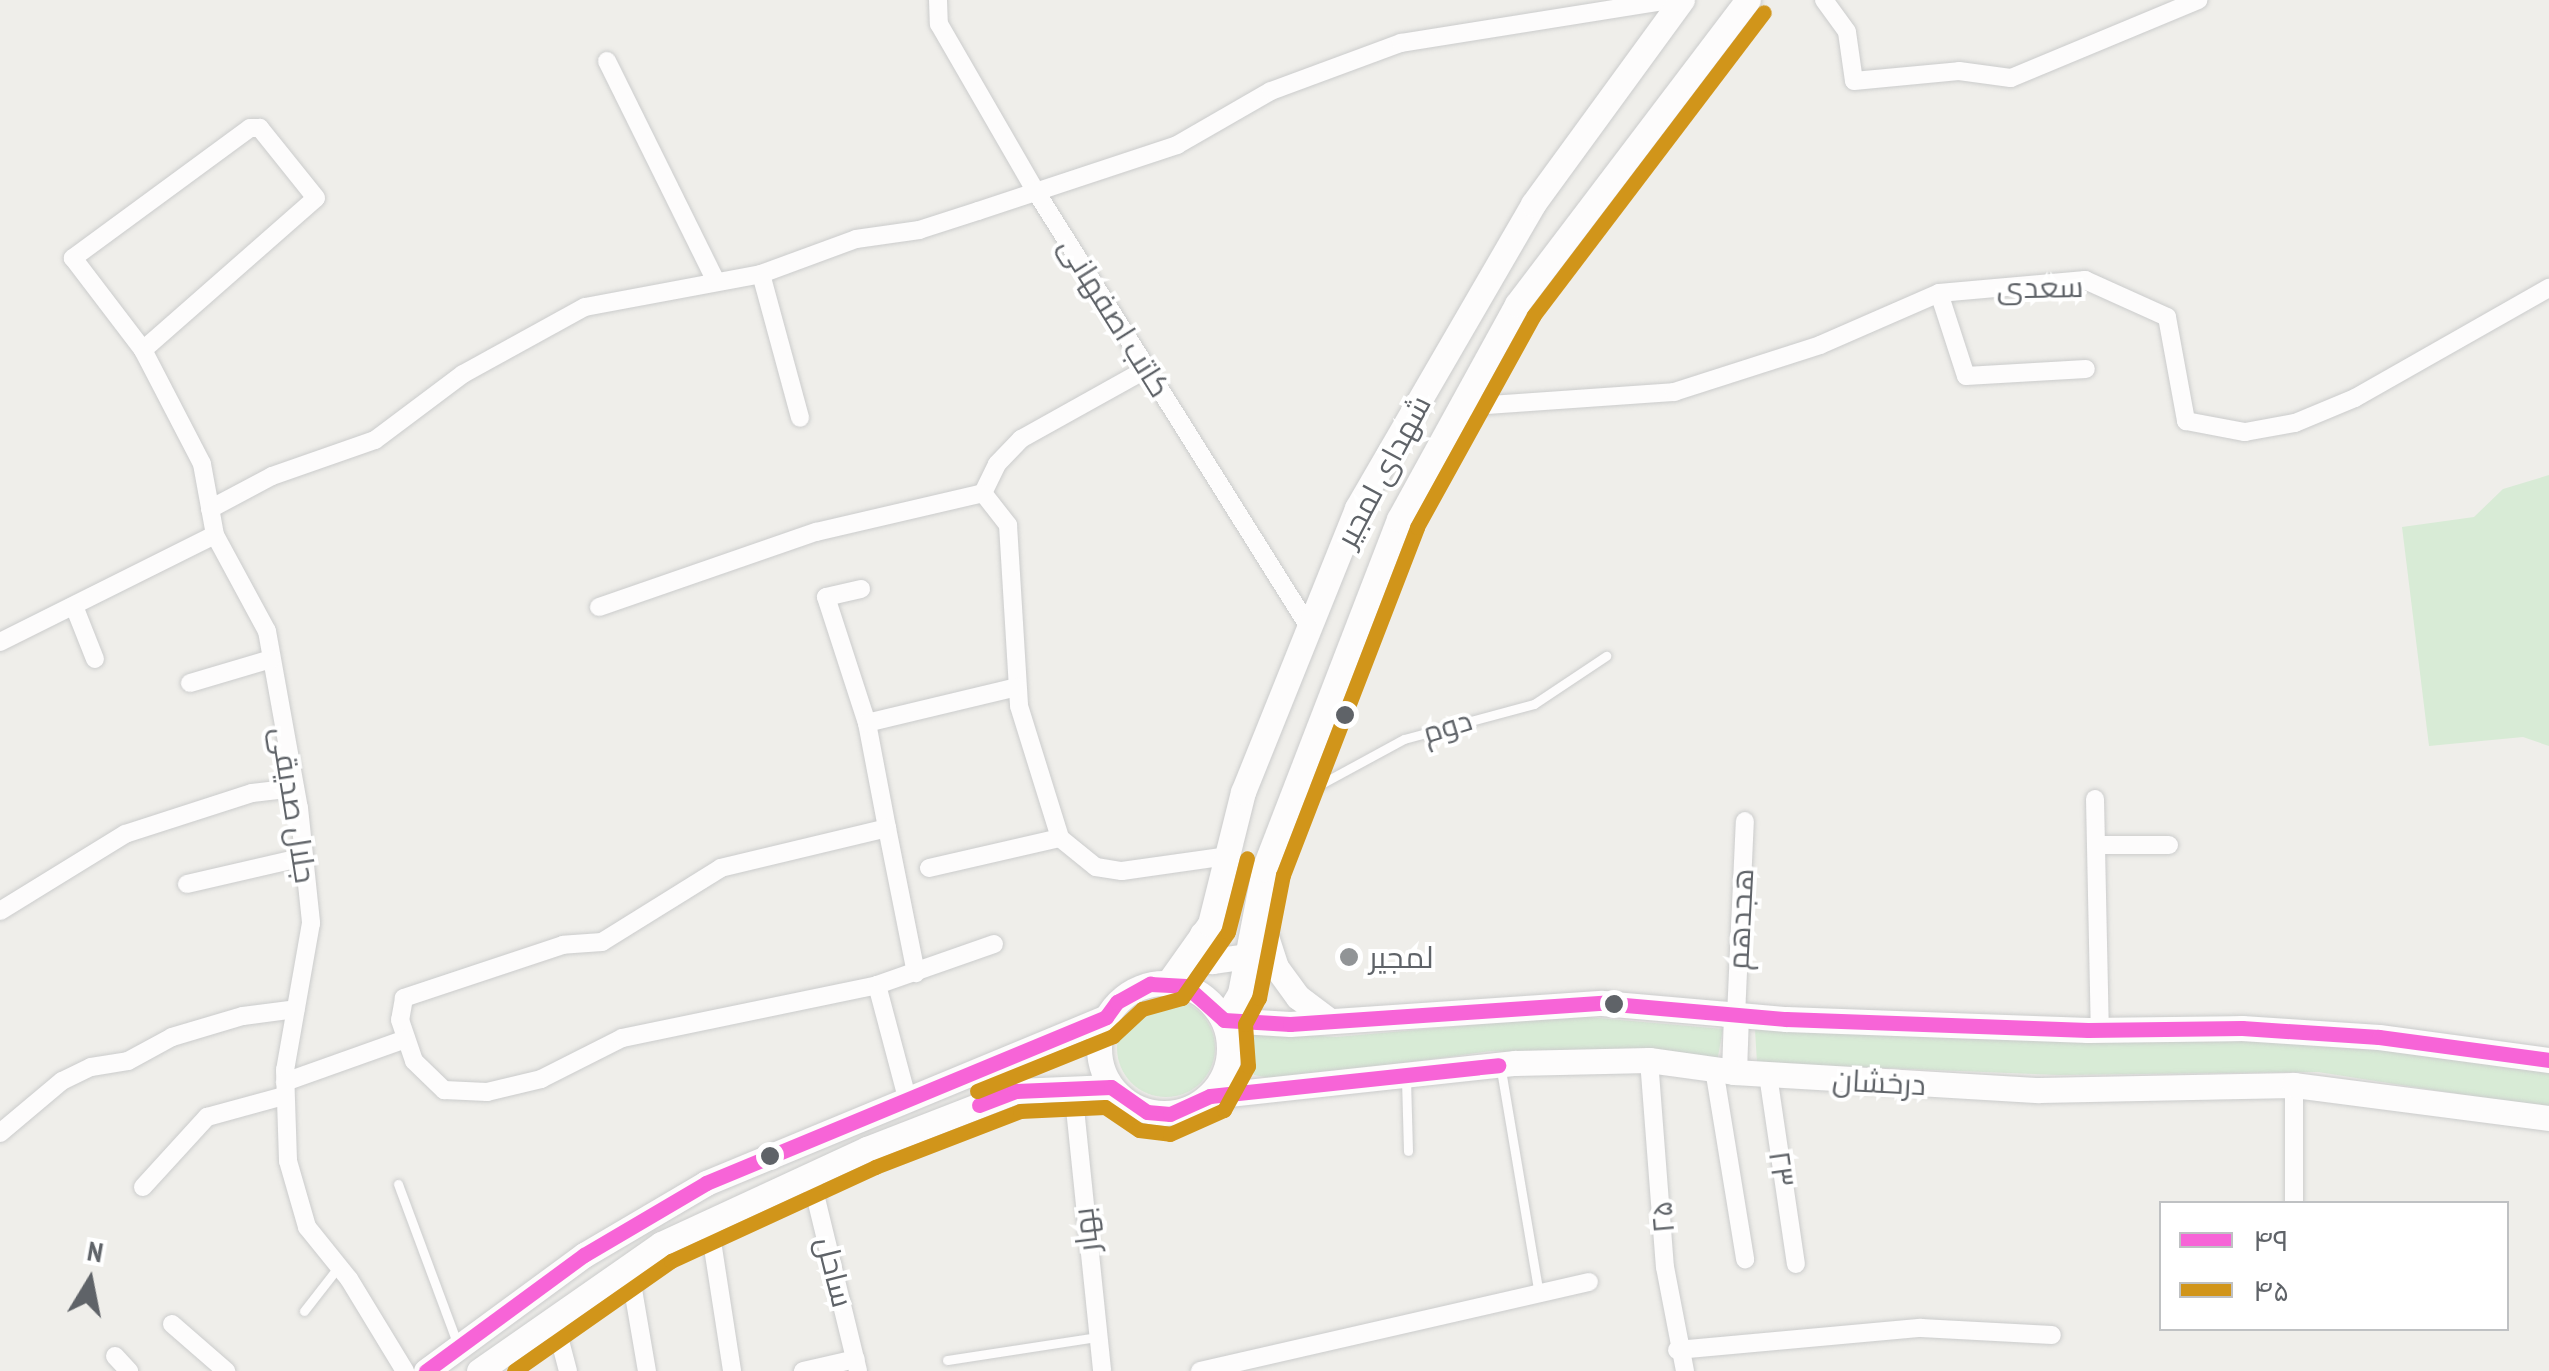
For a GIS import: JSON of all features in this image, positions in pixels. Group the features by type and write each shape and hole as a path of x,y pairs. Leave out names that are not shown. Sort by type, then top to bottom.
{"main road":[{"name":"شهدای لمجیر","path":"1168,983 1202,934 1243,792 1357,508 1532,204 1682,0"},
{"name":"شهدای لمجیر","path":"1224,1020 1240,993 1256,907 1289,803 1399,518 1517,304 1748,0"},
{"path":"1256,907 1276,966 1298,997 1330,1021"},
{"path":"1202,934 1212,961 1248,956"},
{"path":"426,1371 584,1255 706,1183 1106,1017 1132,991 1168,983 1201,994 1224,1020 1229,1060 1210,1096 1192,1108 1159,1113 1127,1103 1111,1087 1098,1053 1106,1017"},
{"name":"درخشان","path":"1224,1020 1330,1021 1602,1003 1736,1016 2100,1030 2242,1028 2379,1037 2549,1060"},
{"path":"1724,1071 1736,1016"},
{"name":"درخشان","path":"1210,1096 1500,1065 1649,1060 1724,1071 2039,1090 2294,1085 2549,1118"},
{"path":"479,1371 628,1266 708,1222 810,1174 1016,1091 1111,1087"}],"street":[{"name":"کاتب اصفهانی","path":"938,0 939,24 1036,190 1309,627"},
{"path":"210,510 272,476 375,440 463,374 585,307 761,274 856,238 920,230 1177,145 1271,90 1401,43 1670,0"},
{"path":"1824,0 1848,32 1854,82 1960,70 2010,78 2150,9 2198,0"},
{"path":"606,62 716,282"},
{"name":"جلال صدیقی","path":"143,350 313,202 314,192 255,126 73,258 143,350 202,464 215,536 267,631 295,788 311,923 284,1089 288,1161 307,1227 339,1266 405,1371"},
{"path":"761,274 800,418"},
{"name":"سعدی","path":"1460,408 1674,392 1820,344 1940,292 2085,280 2167,317 2186,422 2227,434 2295,423 2355,398 2549,288"},
{"path":"1940,292 1966,376 2086,369"},
{"path":"983,493 997,464 1021,439 1148,369"},
{"path":"599,607 816,532 983,493"},
{"path":"983,493 1008,525 1014,557 1017,687 1060,838 1096,867 1122,870 1227,856"},
{"path":"0,641 215,536"},
{"path":"861,589 826,597 867,722 916,974"},
{"path":"74,606 96,659"},
{"path":"190,683 271,659"},
{"path":"867,722 1017,687"},
{"path":"0,911 125,834 252,793 295,788"},
{"path":"2096,798 2100,1030"},
{"name":"هجدهم","path":"1736,1016 1745,822"},
{"path":"887,828 721,868 602,942 564,944 404,998 400,1020 414,1061 444,1090 487,1092 541,1079 622,1038 877,986 994,944"},
{"path":"929,868 1060,838"},
{"path":"2096,846 2169,845"},
{"path":"187,884 304,858"},
{"path":"877,986 907,1098"},
{"path":"0,1133 62,1081 91,1068 128,1061 172,1037 243,1016 296,1009"},
{"path":"143,1188 208,1117 406,1039"},
{"name":"۲۵","path":"1649,1060 1677,1350 1685,1371"},
{"path":"1724,1071 1745,1259"},
{"name":"۲۳","path":"1768,1074 1796,1264"},
{"path":"2294,1085 2294,1201"},
{"name":"بهار","path":"1073,1089 1102,1371"},
{"name":"ساحل","path":"810,1174 857,1365"},
{"path":"708,1222 732,1371"},
{"path":"628,1266 646,1371"},
{"path":"1200,1371 1589,1282"},
{"path":"554,1318 568,1371"},
{"path":"172,1324 226,1371"},
{"path":"1677,1350 1921,1328 2052,1335"},
{"path":"115,1356 128,1371"},
{"path":"803,1371 857,1365"}],"lane":[{"name":"دوم","path":"1289,803 1320,780 1404,739 1534,704 1606,656"},
{"path":"1500,1065 1539,1294"},
{"path":"1406,1077 1408,1151"},
{"path":"398,1184 458,1345"},
{"path":"304,1311 339,1266"},
{"path":"947,1360 1098,1338"}],"green space":[{"path":"2549,475 2549,746 2523,737 2429,746 2402,527 2474,517 2503,489"},
{"path":"1166,999 1185,1002 1201,1013 1212,1029 1212,1067 1201,1083 1185,1094 1166,1097 1147,1094 1131,1083 1120,1067 1117,1048 1120,1029 1131,1013 1147,1002"},
{"path":"1575,1016 1723,1029 1717,1062 1491,1051 1281,1080 1254,1075 1244,1055 1245,1035 1263,1032 1336,1037"},
{"path":"1755,1030 2333,1044 2549,1071 2549,1108 2318,1072 2059,1075 1757,1063"}],"transit line":[{"name":"۴۵","path":"514,1371 671,1261 875,1167 1020,1111 1105,1107 1139,1130 1170,1134 1224,1110 1248,1066 1245,1024 1259,998 1283,875 1417,527 1534,315 1764,12"},
{"name":"۴۵","path":"977,1091 1113,1036 1142,1009 1182,998 1228,932 1247,858"},
{"name":"۴۹","path":"426,1371 584,1255 706,1183 1106,1017 1117,1002 1150,984 1186,986 1224,1020 1290,1024 1602,1003 1786,1019 2088,1030 2242,1028 2379,1037 2549,1060"},
{"name":"۴۹","path":"979,1105 1016,1091 1111,1087 1147,1112 1170,1114 1210,1096 1498,1065"}],"place":[{"name":"لمجیر","path":"1349,957"}]}
